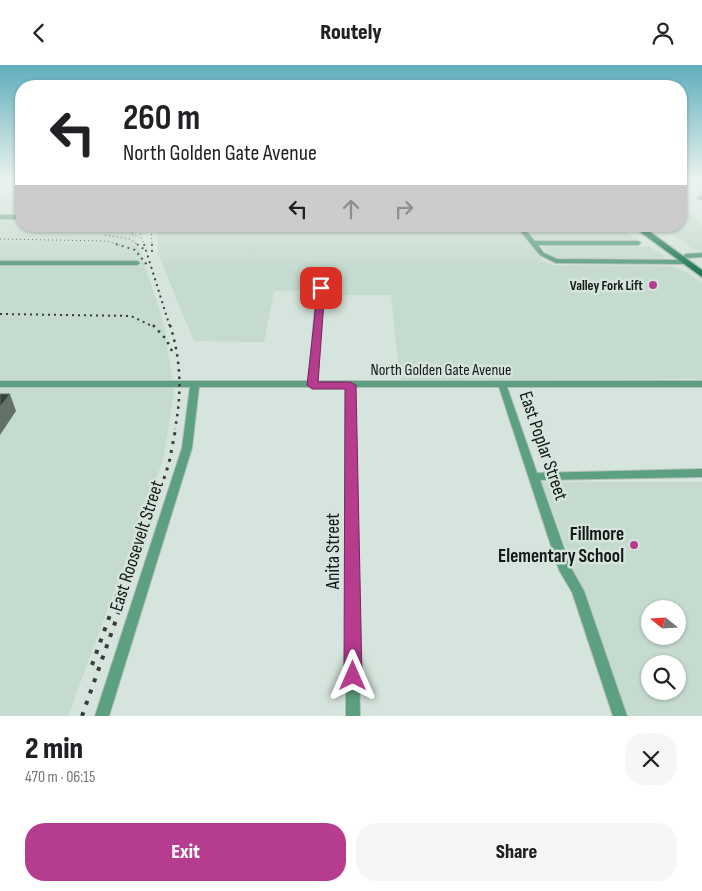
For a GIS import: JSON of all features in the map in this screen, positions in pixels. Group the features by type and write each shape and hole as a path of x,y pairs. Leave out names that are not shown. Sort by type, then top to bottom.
{"main road":[{"path":"645,232 683,258 702,266"},
{"path":"652,232 702,274"}],"street":[{"path":"0,217 15,217"},
{"path":"524,232 547,257 567,263 683,258 702,255"},
{"path":"533,243 638,243"},
{"path":"0,263 137,263"},
{"path":"312,385 320,290 326,282"},
{"name":"North Golden Gate Avenue","path":"0,384 702,384"},
{"name":"East Roosevelt Street","path":"102,716 187,449 195,384"},
{"name":"Anita Street","path":"350,385 353,716"},
{"name":"East Poplar Street","path":"502,385 565,570 578,591 620,716"},
{"path":"533,477 702,473"}],"shaded area":[{"path":"0,210 15,210 15,215 0,215"},
{"path":"687,212 702,224 702,252 692,249 671,232 687,232"},
{"path":"0,219 15,219 15,232 134,232 164,324 174,393 163,460 68,716 0,716"},
{"path":"157,232 520,232 543,261 553,265 671,266 686,272 702,283 702,381 697,379 400,381 391,295 327,295 312,290 274,291 264,342 194,341 158,254"},
{"path":"530,232 625,232 641,241 538,241"},
{"path":"542,246 649,246 665,256 662,259 556,258 549,254"},
{"name":"Fillmore Elementary School","path":"542,482 702,482 702,716 627,716"}],"building":[{"path":"0,394 10,394 0,407"}],"railway":[{"path":"130,232 142,240"},
{"path":"140,232 144,245"},
{"path":"151,232 152,245"},
{"path":"105,235 130,239 138,245"},
{"path":"0,239 107,241 120,245"},
{"path":"116,244 135,250 148,266"},
{"path":"137,244 145,250"},
{"path":"144,244 170,327"},
{"path":"152,245 152,254"},
{"path":"0,314 131,316 154,327"},
{"path":"153,325 166,339 173,353"},
{"path":"170,325 174,338 179,376 179,402 175,429"},
{"path":"139,556 169,463 176,427"},
{"path":"82,716 139,555"},
{"path":"92,665 120,587"}],"place":[{"name":"Valley Fork Lift","path":"653,285"},
{"name":"Fillmore Elementary School","path":"634,545"}],"route":[{"path":"321,288 312,385 350,385 353,676"}]}
